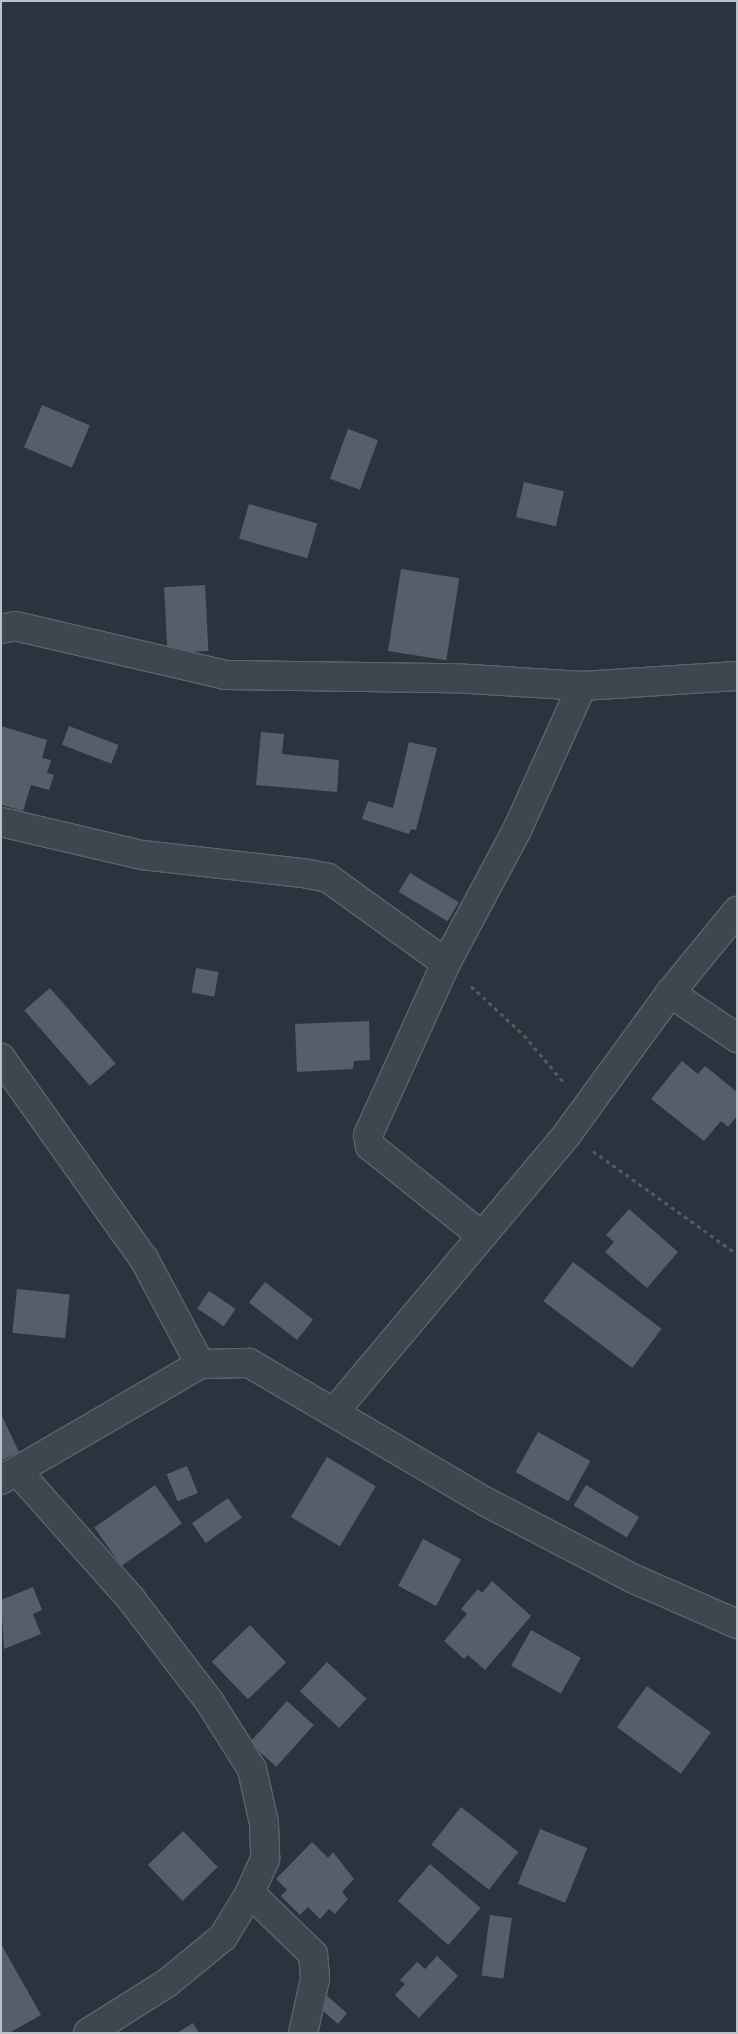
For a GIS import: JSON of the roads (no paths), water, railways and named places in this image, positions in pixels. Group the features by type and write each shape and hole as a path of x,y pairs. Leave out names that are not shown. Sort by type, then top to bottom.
{"street":[{"path":"1,629 15,626 225,675 318,678 453,678 582,686 737,676"},
{"path":"482,1236 370,1146 368,1135 446,962 517,830 582,686"},
{"path":"1,822 134,854 303,873 328,878 446,962"},
{"path":"335,1411 568,1133 670,993 737,910"},
{"path":"670,993 737,1038"},
{"path":"1,1058 144,1259 200,1364"},
{"path":"88,2033 167,1983 223,1937 250,1893 265,1859 264,1823 252,1769 209,1701 131,1599 10,1476 200,1364 249,1363 335,1411 486,1502 634,1579 711,1611 737,1624"},
{"path":"711,1611 737,1600"},
{"path":"250,1893 312,1954 315,1979 303,2033"}]}
